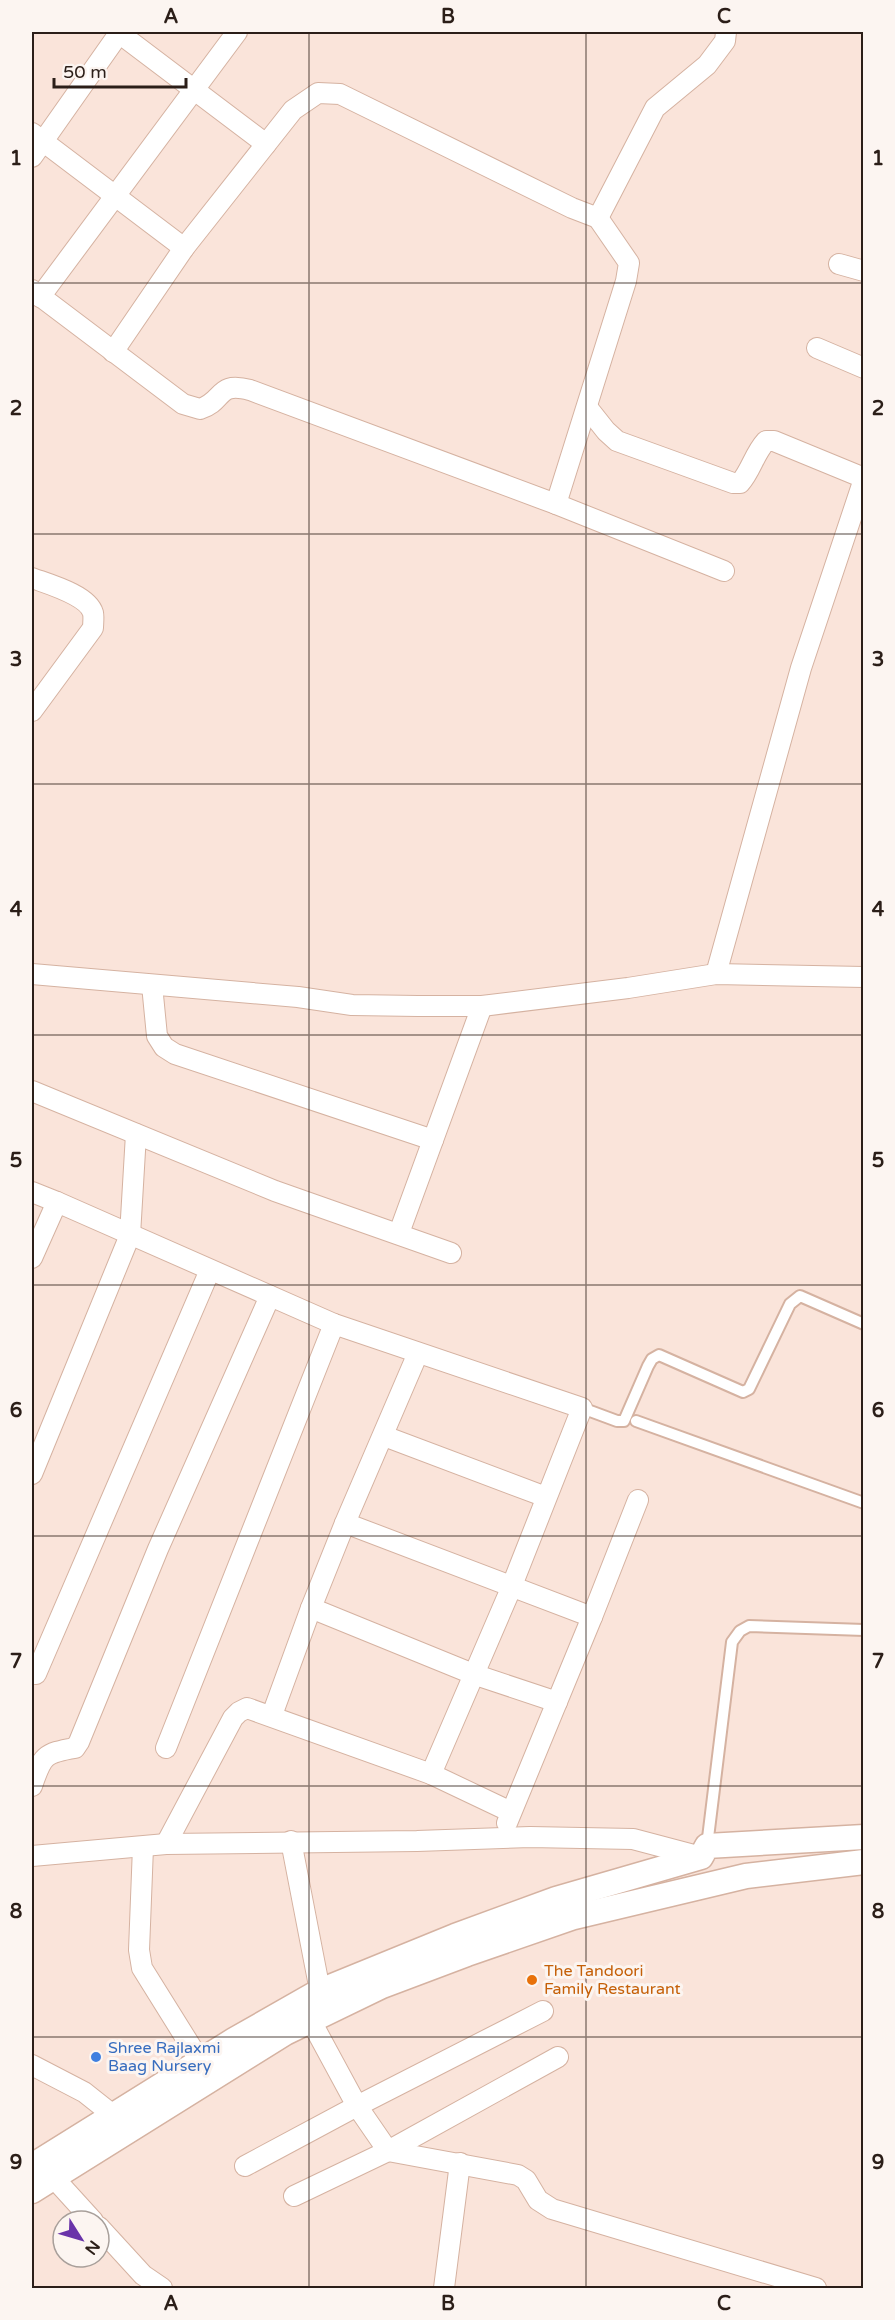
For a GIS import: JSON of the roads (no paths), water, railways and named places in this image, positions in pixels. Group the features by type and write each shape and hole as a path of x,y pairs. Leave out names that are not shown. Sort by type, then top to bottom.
{"street":[{"path":"184,248 114,195 35,144 120,32 266,144"},
{"path":"237,32 114,195 36,293 183,404 200,409 209,405 225,389 236,386 250,390 556,504 724,571"},
{"path":"598,218 655,108 707,65 725,41 726,32"},
{"path":"112,352 184,248 293,110 318,93 340,94 573,208 598,218 628,263 626,281 556,504"},
{"path":"839,264 864,271"},
{"path":"817,348 864,368"},
{"path":"587,407 617,441 733,483 740,483 745,477 759,448 766,441 774,441 864,479 801,668 716,974"},
{"path":"32,578 78,597 93,614 93,628 32,711"},
{"path":"32,974 298,997 352,1005 482,1006 628,988 716,974 864,976"},
{"path":"152,985 157,1036 164,1047 175,1054 433,1140"},
{"path":"399,1233 482,1006"},
{"path":"32,1091 275,1191 451,1253"},
{"path":"32,1474 37,1447 130,1235 136,1134"},
{"path":"32,1192 334,1324 582,1408 511,1586 431,1774"},
{"path":"32,1258 57,1202"},
{"path":"36,1674 56,1623 210,1270"},
{"path":"32,1786 45,1757 54,1751 75,1748 79,1742 158,1548 270,1296"},
{"path":"166,1748 334,1324"},
{"path":"272,1715 345,1523 418,1353"},
{"path":"384,1436 546,1497"},
{"path":"501,1838 638,1500"},
{"path":"345,1523 592,1617"},
{"path":"311,1608 473,1674 557,1702"},
{"path":"166,1844 233,1718 238,1712 247,1708 272,1715 431,1774 512,1812"},
{"path":"32,2166 200,2061 320,1991 455,1936 556,1899 704,1852 864,1837"},
{"path":"32,1856 166,1844 501,1838 633,1839 704,1852"},
{"path":"291,1841 320,1991"},
{"path":"143,1847 140,1950 142,1968 200,2061"},
{"path":"32,2191 285,2033 382,1986 574,1917 746,1876 864,1862"},
{"path":"244,2166 543,2011"},
{"path":"311,2021 357,2106 388,2151 518,2175 526,2180 538,2200 552,2209 816,2289"},
{"path":"294,2196 388,2151 558,2057"},
{"path":"32,2065 84,2092 113,2115"},
{"path":"444,2289 460,2163"},
{"path":"53,2177 82,2209"},
{"path":"111,2240 143,2275 162,2289"}],"lane":[{"path":"582,1408 617,1421 624,1421 648,1366 652,1359 659,1355 743,1392 749,1389 790,1304 800,1296 864,1324"},
{"path":"636,1421 864,1503"},
{"path":"704,1852 732,1642 740,1631 749,1626 864,1630"}],"place":[{"name":"The Tandoori Family Restaurant","path":"532,1980"},
{"name":"Shree Rajlaxmi Baag Nursery","path":"96,2057"}]}
